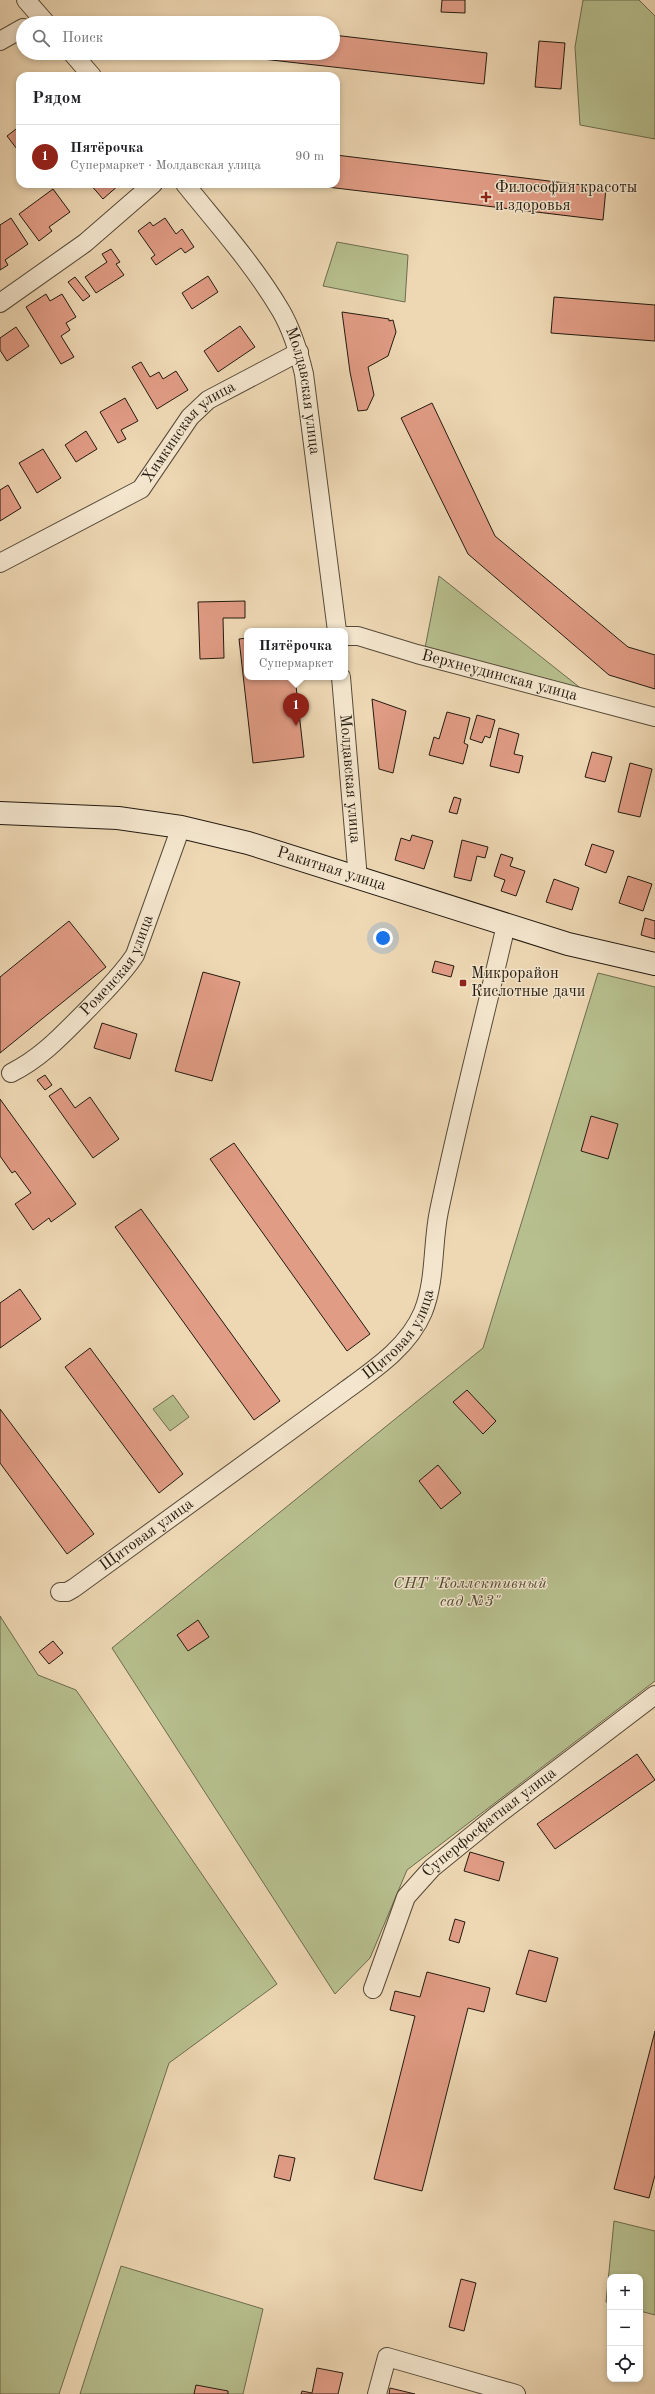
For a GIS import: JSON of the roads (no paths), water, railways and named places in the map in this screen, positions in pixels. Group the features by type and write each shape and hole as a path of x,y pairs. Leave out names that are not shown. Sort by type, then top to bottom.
{"street":[{"path":"26,0 37,16"},
{"path":"0,41 16,32"},
{"path":"78,60 89,72"},
{"path":"0,303 85,242 148,188"},
{"name":"Молдавская улица","path":"188,188 254,269 282,312 299,352 304,374 337,628"},
{"name":"Химкинская улица","path":"0,563 141,489 190,417 208,400 299,352"},
{"name":"Верхнеудинская улица","path":"348,636 358,636 417,654 655,717"},
{"name":"Молдавская улица","path":"341,680 358,879"},
{"name":"Ракитная улица","path":"0,813 118,818 181,827 248,843 358,879 568,944 655,964"},
{"name":"Роменская улица","path":"11,1073 30,1064 47,1050 124,972 135,956 181,827"},
{"name":"Щитовая улица","path":"60,1592 67,1592 74,1588 342,1393 382,1363 408,1336 423,1312 431,1283 438,1213 506,925"},
{"name":"Суперфосфатная улица","path":"373,1989 406,1898 432,1868 496,1816 655,1695"},
{"path":"377,2394 387,2357 516,2394"}],"place":[{"name":"Философия красоты и здоровья","path":"486,197"},
{"name":"Пятёрочка","path":"296,726"},
{"name":"Микрорайон Кислотные дачи","path":"463,983"}],"park label":[{"name":"СНТ \"Коллективный сад №3\"","path":"470,1593"}]}
